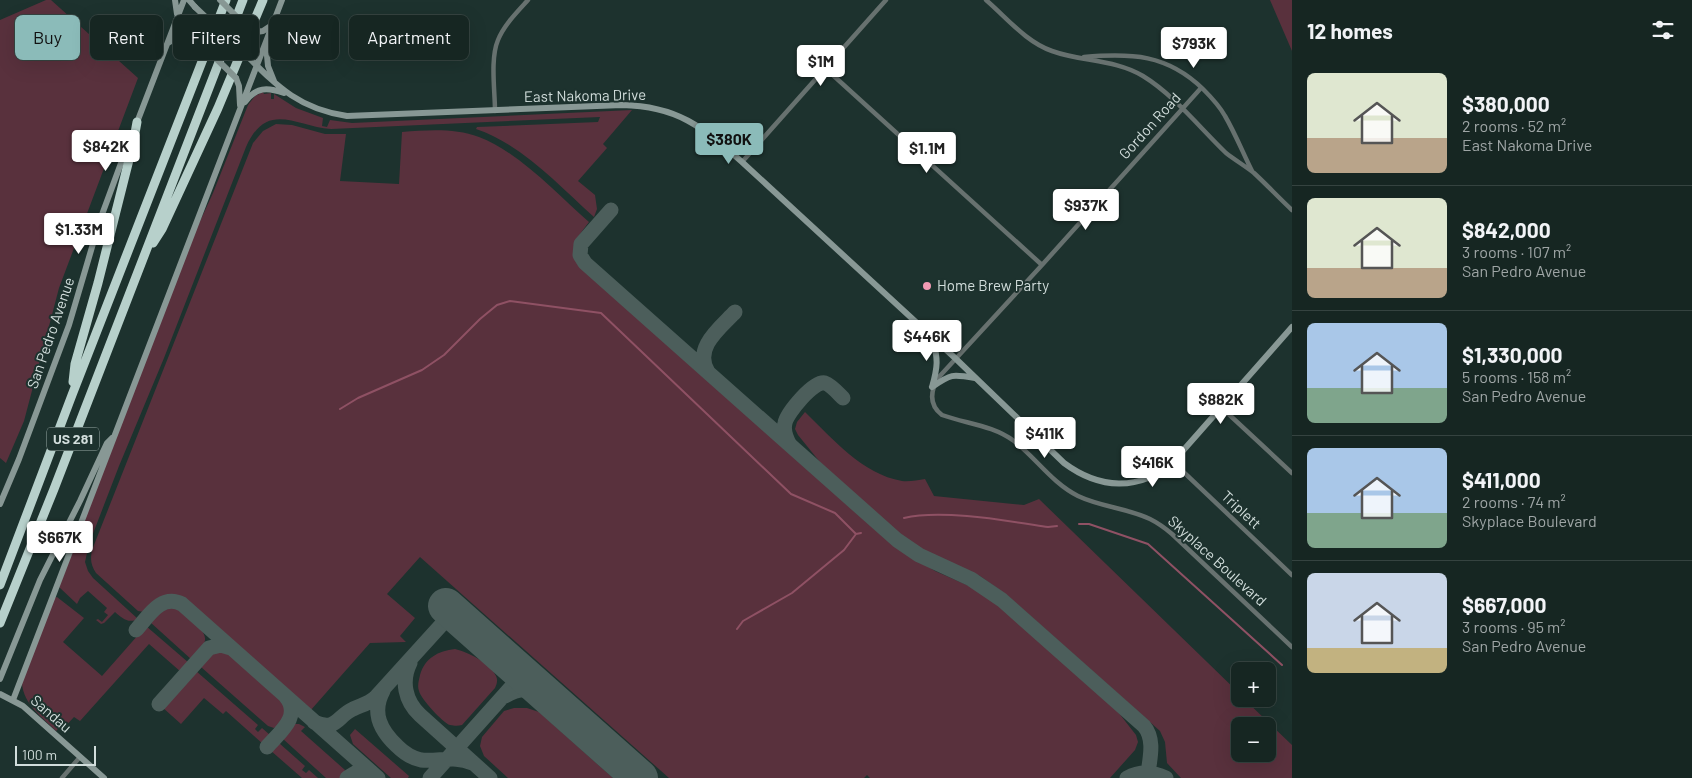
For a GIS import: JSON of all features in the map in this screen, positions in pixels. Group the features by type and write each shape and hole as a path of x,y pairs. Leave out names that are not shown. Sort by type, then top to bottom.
{"highway":[{"name":"US 281","path":"0,585 226,0"},
{"name":"US 281","path":"0,623 243,0"},
{"path":"144,255 162,229 215,116 263,0"},
{"path":"72,395 75,364 100,276 137,122"}],"main road":[{"path":"176,0 177,15"},
{"name":"San Pedro Avenue","path":"179,15 184,0"},
{"name":"East Nakoma Drive","path":"189,0 276,84 288,94 312,108 347,116 622,105 649,107 675,114 699,126 742,162 955,358 1064,463 1076,472 1105,483 1137,482 1158,474 1173,462 1292,327"},
{"path":"220,0 248,27 256,32 264,31 269,27"},
{"path":"276,15 282,0"},
{"name":"San Pedro Avenue","path":"0,504 19,459 69,325 100,220 173,29"},
{"path":"13,700 269,32"},
{"path":"167,43 184,35 195,38 236,78 239,86 240,109"},
{"path":"266,40 267,60 270,73 276,84"},
{"path":"240,109 250,95 260,89 273,89 288,94"},
{"path":"932,338 938,358 932,387"},
{"path":"932,387 948,376 957,375 975,378"},
{"path":"0,680 40,580 107,443 112,438"},
{"name":"Sandau","path":"2,695 23,706 104,778"}],"street":[{"path":"495,110 494,60 497,41 504,28 528,0"},
{"path":"742,162 886,0"},
{"path":"986,0 1035,43 1051,51 1113,64 1133,71 1155,86 1182,109 1228,154 1253,172 1292,210"},
{"path":"1079,58 1123,55 1148,58 1177,68 1192,79 1215,101 1253,172"},
{"path":"825,68 1042,265"},
{"name":"Gordon Road","path":"955,358 1042,265 1201,88"},
{"path":"932,387 955,358"},
{"name":"Skyplace Boulevard","path":"932,387 933,406 942,415 984,426 1002,433 1057,482 1076,495 1096,504 1134,513 1160,525 1174,535 1292,647"},
{"path":"1222,408 1292,473"},
{"name":"Triplett","path":"1173,462 1292,575"},
{"path":"62,778 80,757"}],"shaded area":[{"path":"46,0 51,0 68,15 15,15 15,60 80,60 80,26 90,35 90,60 118,60 138,78 59,288 24,421 6,463 0,458 0,20"},
{"path":"1270,0 1292,0 1292,51"},
{"path":"263,92 264,94 271,93 271,99 274,99 274,94 296,108 323,118 322,126 327,127 330,120 352,123 632,110 603,144 607,148 578,181 595,195 597,209 594,217 524,155 493,136 476,129 477,127 598,122 600,117 331,129 283,119 263,124 254,133 246,147 89,544 85,562 88,571 93,578 138,619 128,621 115,612 101,624 96,620 98,619 102,622 108,615 104,612 107,608 88,591 80,598 77,604 59,587 195,232 213,193 248,105 255,96"},
{"path":"276,124 292,125 325,134 346,134 340,181 399,184 402,132 441,130 470,134 494,144 523,163 589,222 578,237 574,247 578,265 889,542 935,571 976,589 996,603 1118,712 1136,735 1138,742 1135,750 1110,778 870,778 867,775 864,778 669,778 420,557 387,594 415,618 400,636 406,642 370,643 310,711 180,597 164,597 144,612 138,611 96,573 91,562 92,550 253,143 263,131"},
{"path":"805,412 837,444 861,463 887,477 902,481 925,479 934,496 1024,505 1039,499 1231,685 1231,707 1252,707 1263,717 1231,717 1231,762 1276,762 1276,730 1292,745 1292,778 1181,778 1167,763 1165,742 1160,731 1008,596 980,576 921,550 900,534 824,467 795,429 797,422"},
{"path":"57,597 84,618 63,642 102,676 146,626 189,663 181,672 149,644 80,721 74,717 62,730 59,728 56,731 30,704 23,691 22,683 54,598"},
{"path":"170,605 192,619 204,635 203,646 192,660 150,622 162,608"},
{"path":"221,649 232,655 284,702 286,714 278,726 274,728 268,726 201,667 200,664 212,652"},
{"path":"455,649 472,655 484,663 493,671 497,680 495,688 462,725 456,726 450,725 438,715 421,695 418,687 420,675 425,664 433,656"},
{"path":"196,671 258,725 255,729 258,732 262,728 270,735 263,744 226,711 223,714 204,698 181,724 162,707"},
{"path":"514,708 527,708 539,712 613,778 508,778 484,756 480,746 482,737 504,711"},
{"path":"294,724 305,727 301,731 345,770 341,778 326,778 282,738"},
{"path":"355,729 409,776 408,778 391,778 353,744 350,735"},
{"path":"279,743 305,766 302,770 306,773 309,770 318,778 302,778 270,750 275,744"}],"waterway":[{"path":"340,409 358,398 422,370 444,355 497,305 510,301 601,313 791,494 835,513 856,534"},
{"path":"904,518 956,515 1048,527 1057,526"},
{"path":"1079,524 1089,524 1148,544 1282,665"},
{"path":"737,629 743,621 792,593 844,550 856,534 861,533"}],"taxiway":[{"path":"611,210 581,244 580,255 585,263 897,540 919,555 971,579 1002,600 1144,726 1151,743 1148,773"},
{"path":"708,372 704,363 706,347 710,339 735,312"},
{"path":"790,445 785,434 785,423 796,405 808,392 820,383 825,383 843,398"},
{"path":"136,630 150,613 161,604 174,601 182,604 378,778"},
{"path":"314,722 322,725 332,724 348,712 375,698 453,612"},
{"path":"159,704 209,648 221,645 231,648"},
{"path":"410,663 405,684 411,704 420,715 490,778"},
{"path":"430,778 523,674"},
{"path":"505,696 519,690 530,690 554,701"},
{"path":"383,691 378,707 382,728 402,751 411,757 421,760 459,759 472,763"},
{"path":"267,747 283,730 290,717 290,704 286,697"},
{"path":"347,778 357,772 369,770"},
{"path":"1127,778 1146,773 1166,778"}],"runway":[{"path":"446,606 640,778"}],"place":[{"name":"Home Brew Party","path":"927,286"}]}
